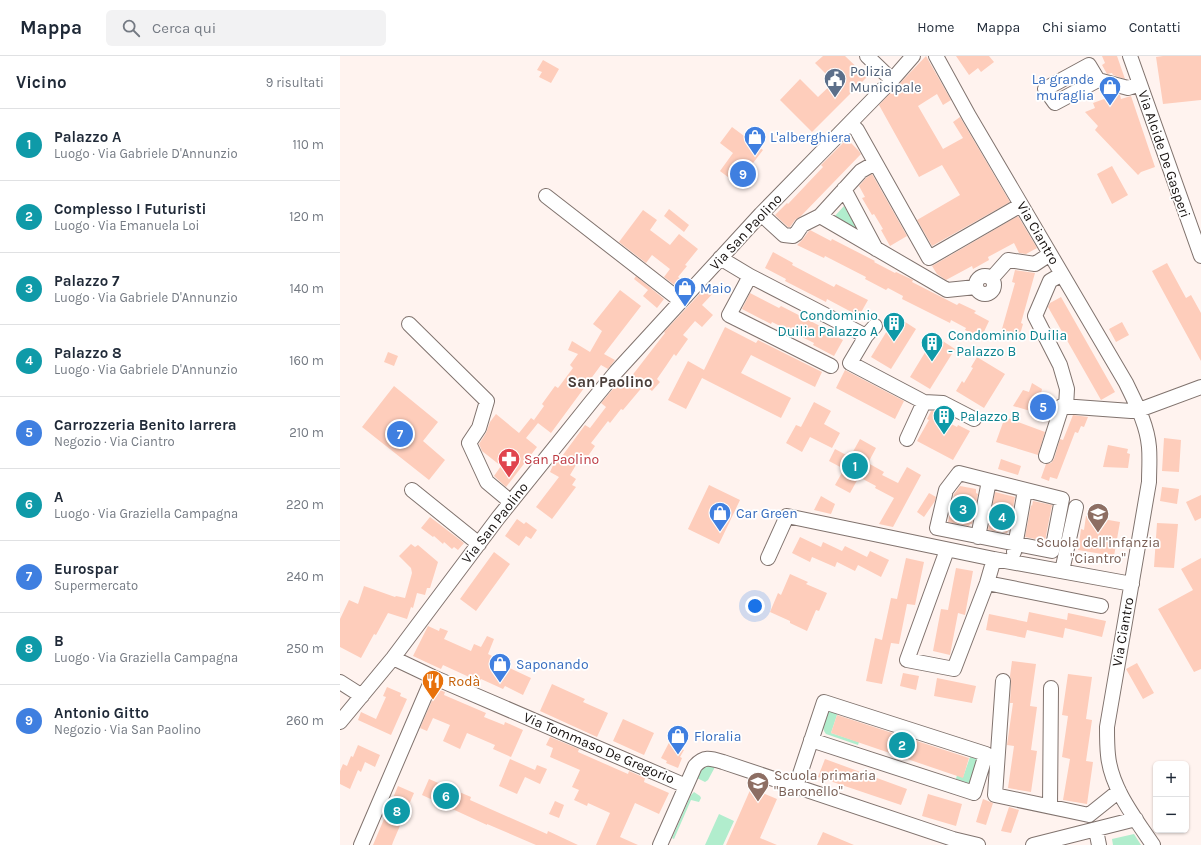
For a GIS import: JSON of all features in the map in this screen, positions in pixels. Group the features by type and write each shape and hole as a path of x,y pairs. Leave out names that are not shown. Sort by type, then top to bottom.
{"street":[{"path":"867,56 892,80"},
{"name":"Via San Paolino","path":"340,722 390,662 511,502 597,395 761,214 892,80 913,56"},
{"name":"Via Ciantro","path":"936,56 1021,205 1126,383 1140,410 1146,430 1149,448 1149,482 1107,727 1108,756 1113,777 1119,791 1153,845"},
{"name":"Via Alcide De Gasperi","path":"1130,56 1200,254"},
{"path":"1098,80 1128,88 1140,84"},
{"path":"850,123 857,130 929,258 1021,205"},
{"path":"761,214 784,235 793,236 802,225 820,216 861,171 875,163"},
{"path":"844,189 876,249"},
{"path":"546,196 681,301"},
{"path":"820,216 947,290 976,287 982,294 988,294 994,287 992,278 1008,260 1035,264 1050,254"},
{"path":"720,258 750,276 870,331 850,363 920,400 943,402 974,419"},
{"path":"1062,274 1050,281 1035,316 1060,365 1067,389 1066,407"},
{"path":"750,276 729,315 832,366"},
{"path":"409,324 487,401 479,428 468,443 487,482 511,502"},
{"path":"1046,456 1062,406 1131,411 1140,410 1201,387"},
{"path":"907,439 920,400"},
{"path":"959,474 989,481 1062,499 1052,551 937,528 946,490 959,474"},
{"path":"978,537 989,481"},
{"path":"412,490 479,544"},
{"path":"1012,562 1025,490"},
{"path":"1062,571 1076,506"},
{"path":"768,558 787,516 947,550 1132,584"},
{"path":"947,550 907,660 954,669 987,583 994,559"},
{"path":"987,583 1101,606"},
{"name":"Via Tommaso De Gregorio","path":"390,662 432,681 686,786 695,766 701,760 707,758 796,786 930,839 978,845"},
{"path":"361,845 432,681"},
{"path":"1002,681 995,795 1089,815 1119,791"},
{"path":"340,682 362,696"},
{"path":"1050,806 1051,688"},
{"path":"796,786 811,740 824,702 986,754 974,793 811,740"},
{"path":"660,845 686,786"},
{"path":"1033,845 1136,819"},
{"path":"1096,830 1099,845"}],"green space":[{"path":"844,206 860,232 834,217"},
{"path":"829,706 839,709 831,733 859,742 858,745 826,734 823,724"},
{"path":"970,757 981,760 971,784 956,779 957,775 963,777"},
{"path":"708,766 715,767 708,780 705,782 697,778 702,769"},
{"path":"694,792 701,798 699,802 691,800 674,839 672,838 691,795"},
{"path":"719,814 734,821 723,845 705,845"},
{"path":"1134,834 1141,845 1113,845 1112,839"}],"building":[{"path":"823,56 845,56 867,77 812,132 780,100 800,79 818,97 834,82 815,63"},
{"path":"926,56 951,100 943,105 937,94 918,106 943,149 963,138 953,122 960,117 1010,202 932,246 917,220 960,195 942,165 919,177 879,105"},
{"path":"956,56 989,56 994,62 981,72 978,68 969,75"},
{"path":"1102,56 1117,56 1125,79 1113,75 1112,73 1107,74 1102,65 1105,63"},
{"path":"1201,56 1201,100 1163,104 1156,57"},
{"path":"543,60 559,69 551,83 539,77 542,72 537,70"},
{"path":"1118,94 1120,95 1121,99 1131,96 1155,167 1141,172 1138,175 1095,130 1098,126 1085,112 1095,108 1093,103"},
{"path":"732,127 763,150 737,184 720,171 733,153 720,143"},
{"path":"847,139 861,154 801,216 795,220 790,227 788,227 775,215 787,203 788,204 823,167 821,165"},
{"path":"1112,166 1128,195 1112,204 1097,174"},
{"path":"872,174 907,236 890,246 881,230 883,229 874,214 872,215 862,198 865,197 859,186"},
{"path":"669,209 689,225 684,232 664,216"},
{"path":"643,210 657,220 650,230 670,245 679,234 698,249 685,265 687,266 678,277 683,281 677,287 664,277 670,269 652,255 646,263 619,242"},
{"path":"1018,216 1037,248 1026,254 1019,253 1014,243 988,257 989,260 973,269 972,266 946,280 937,274 932,266"},
{"path":"810,230 831,241 832,239 895,273 896,272 913,280 912,282 957,305 959,303 976,311 974,313 989,321 981,338 965,330 966,328 951,320 950,323 902,299 903,296 888,288 886,290 865,279 866,277 825,256 824,258 797,245"},
{"path":"773,252 793,263 792,265 834,287 836,284 868,300 859,316 827,299 826,302 785,281 786,279 765,268"},
{"path":"1167,263 1186,298 1191,295 1201,313 1201,361 1152,271"},
{"path":"1015,270 1035,273 1021,323 1023,324 1018,341 1000,336 1015,283 1012,282"},
{"path":"636,276 664,299 657,308 643,296 648,290 634,279"},
{"path":"709,284 716,290 702,305 713,315 702,327 695,321 683,335 688,339 676,356 674,354 657,379 660,382 652,391 644,385 610,423 608,421 591,443 595,446 588,456 583,463 579,460 570,475 576,479 572,485 576,487 552,519 536,507 559,477 550,472 555,461 557,463 585,425 590,428 606,407 601,403 619,382 624,386 665,333 664,332"},
{"path":"620,290 641,306 604,354 615,360 608,369 601,365 551,433 534,420 544,406 542,404 555,386 558,388 573,368 570,365 578,354 568,350 572,341 590,352 602,331 593,324"},
{"path":"750,293 779,308 781,306 822,327 821,329 843,340 834,356 813,345 814,343 742,309"},
{"path":"1061,297 1115,392 1101,400 1048,307 1050,303"},
{"name":"Condominio Duilia Palazzo A","path":"896,316 916,329 891,369 871,357"},
{"path":"1122,322 1129,335 1116,342 1109,329"},
{"path":"725,327 756,343 758,340 822,372 815,387 751,355 741,373 791,398 781,418 702,378 686,409 668,400 688,361 704,370"},
{"name":"Condominio Duilia - Palazzo B","path":"935,336 955,349 930,389 910,377"},
{"path":"388,352 398,356 394,366 384,362"},
{"path":"977,357 1005,374 984,408 956,391 962,381 964,383 973,368 971,367"},
{"path":"845,370 904,401 895,419 836,388"},
{"path":"1032,383 1042,389 1040,398 1048,400 1044,415 1013,406 1023,390 1029,392"},
{"path":"394,386 438,422 423,441 445,460 429,480 362,427"},
{"path":"814,402 831,411 824,424 840,433 832,448 810,437 802,452 786,443 796,425 801,427"},
{"name":"Palazzo B","path":"931,411 944,416 942,419 957,427 958,425 970,431 953,460 917,441 929,420 927,419"},
{"path":"496,414 519,433 531,418 538,423 526,438 537,447 506,487 494,476 501,466 482,451 479,444 486,433 490,422"},
{"path":"1073,415 1088,417 1084,427 1081,426 1078,433 1075,432 1057,479 1050,477 1049,481 1041,478 1046,464 1051,463 1054,459 1060,439 1063,440"},
{"path":"1005,417 1045,432 1038,455 996,442"},
{"path":"1164,438 1181,440 1179,472 1162,471"},
{"path":"860,439 876,448 868,463 884,472 882,475 898,483 907,467 921,475 893,527 879,524 894,498 875,488 876,486 859,477 850,493 835,485 844,469 829,461 835,449 850,457"},
{"path":"1108,445 1128,449 1127,453 1130,454 1128,468 1103,467"},
{"path":"1001,459 1021,466 1018,475 998,469"},
{"path":"709,485 740,500 719,544 688,529"},
{"path":"960,486 976,489 976,493 978,494 972,524 969,526 948,522 954,494"},
{"path":"1162,487 1179,489 1177,504 1160,501"},
{"path":"995,492 1015,497 1009,531 1007,533 988,530"},
{"path":"929,493 936,497 935,501 924,517 917,512"},
{"path":"1201,495 1201,518 1195,521 1186,502"},
{"path":"821,496 835,504 831,514 814,510"},
{"path":"1033,501 1052,505 1045,541 1025,537"},
{"path":"1086,516 1120,522 1114,556 1078,550 1081,529 1084,530"},
{"path":"430,517 464,543 458,550 454,547 452,549 444,542 443,544 421,528"},
{"path":"517,519 524,524 526,522 537,530 531,539 526,536 519,546 505,536"},
{"path":"1157,523 1178,524 1174,568 1154,567"},
{"path":"800,537 821,547 823,542 842,551 845,546 867,557 870,551 889,560 881,577 858,565 855,571 837,562 835,567 812,557 810,562 792,553"},
{"path":"411,544 415,547 418,545 438,562 430,588 427,588 425,595 417,593 413,608 411,607 407,619 388,613 376,635 374,634 361,658 340,647 340,619 349,600 358,604 364,586 395,597 405,598 412,573 411,568 399,556"},
{"path":"494,552 510,564 476,611 460,599"},
{"path":"906,558 924,562 915,605 907,604 899,644 891,643 882,684 866,681 875,638 882,640 891,598 897,599"},
{"path":"1201,558 1201,669 1194,672 1158,609 1193,590 1181,569"},
{"path":"956,568 973,571 965,615 958,613 950,655 933,651 941,609 948,610"},
{"path":"790,574 808,582 806,584 827,593 819,611 816,610 807,631 770,612 778,593 781,595"},
{"path":"1029,612 1067,620 1068,613 1106,621 1102,637 1065,628 1063,638 1027,630 1025,638 986,630 989,614 1027,622"},
{"path":"428,626 439,631 440,628 448,631 444,639 471,651 474,644 481,647 487,636 494,639 488,654 492,656 490,659 531,678 523,695 505,686 503,689 481,679 480,682 443,665 441,669 413,656"},
{"path":"1012,661 1036,664 1030,706 1037,707 1031,750 1037,751 1031,792 1008,788 1014,746 1007,745 1013,703 1010,703 1010,676"},
{"path":"1137,663 1154,693 1143,699 1126,669"},
{"path":"903,673 919,676 916,690 900,686"},
{"path":"1068,674 1092,677 1086,719 1092,720 1086,761 1093,762 1087,804 1063,800 1070,759 1062,757 1068,716 1062,715"},
{"path":"937,678 976,686 972,703 934,696"},
{"path":"552,684 585,699 583,702 608,713 597,737 540,711"},
{"path":"387,687 401,693 400,696 407,699 391,735 358,720 361,712 376,719 386,697 383,696"},
{"path":"437,689 445,692 444,695 486,713 484,717 504,725 505,722 523,730 511,757 493,749 495,745 467,733 460,749 443,741 450,725 433,718 427,731 420,728"},
{"path":"837,715 969,758 963,778 831,733"},
{"path":"623,719 654,733 644,755 613,741"},
{"path":"674,733 686,739 681,749 684,750 680,757 682,758 678,768 666,763 667,761 661,758"},
{"path":"550,737 579,749 578,752 628,774 629,771 645,778 644,782 669,793 659,814 635,803 620,837 638,845 596,845 610,813 588,803 587,806 574,800 579,790 572,787 580,770 550,757 553,748 546,745"},
{"path":"358,745 380,755 375,767 365,762 361,772 358,770 350,789 340,784 340,771 343,764 347,766"},
{"path":"510,759 535,770 537,765 547,769 540,784 525,777 517,794 499,786"},
{"path":"825,759 907,789 901,805 818,777"},
{"path":"429,779 471,797 470,800 547,834 548,831 578,845 536,845 487,825 422,795"},
{"path":"398,786 414,793 392,845 373,845"},
{"path":"751,788 777,799 760,838 777,845 726,845"},
{"path":"928,794 962,804 956,826 922,816"},
{"path":"983,799 993,803 986,825 976,822"},
{"path":"555,801 564,805 559,818 549,814"},
{"path":"1009,807 1019,810 1011,833 1001,831"},
{"path":"823,832 854,845 817,845"}],"place":[{"name":"Polizia Municipale","path":"835,98"},
{"name":"La grande muraglia","path":"1110,106"},
{"name":"L'alberghiera","path":"755,156"},
{"name":"Antonio Gitto","path":"743,174"},
{"name":"Maio","path":"685,308"},
{"name":"Condominio Duilia Palazzo A","path":"894,342"},
{"name":"Condominio Duilia - Palazzo B","path":"932,362"},
{"name":"Carrozzeria Benito Iarrera","path":"1043,407"},
{"name":"Eurospar","path":"400,434"},
{"name":"Palazzo B","path":"944,436"},
{"name":"Palazzo A","path":"855,466"},
{"name":"San Paolino","path":"509,478"},
{"name":"Palazzo 7","path":"963,509"},
{"name":"Palazzo 8","path":"1002,517"},
{"name":"Car Green","path":"720,532"},
{"name":"Scuola dell'infanzia \"Ciantro\"","path":"1098,534"},
{"name":"Saponando","path":"500,684"},
{"name":"Rodà","path":"433,700"},
{"name":"Complesso I Futuristi","path":"902,745"},
{"name":"Floralia","path":"678,756"},
{"name":"A","path":"446,796"},
{"name":"Scuola primaria \"Baronello\"","path":"758,802"},
{"name":"B","path":"397,811"}],"district":[{"name":"San Paolino","path":"610,382"}]}
